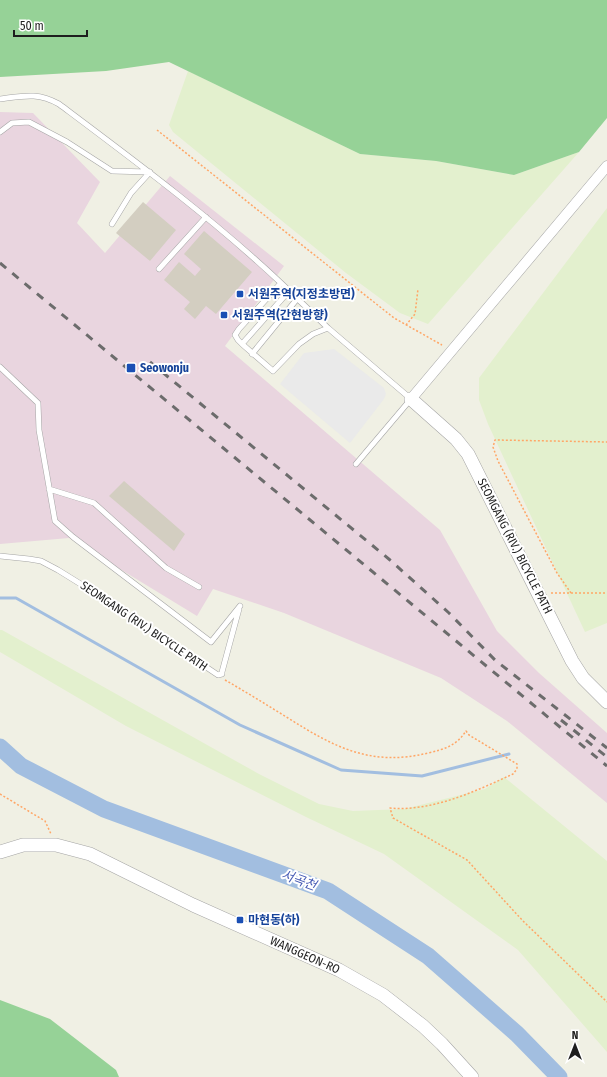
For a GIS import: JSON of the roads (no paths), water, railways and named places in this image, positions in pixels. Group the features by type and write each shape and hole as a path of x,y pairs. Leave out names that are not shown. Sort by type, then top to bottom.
{"street":[{"path":"411,399 453,351 607,166"},
{"name":"SEOMGANG (RIV.) BICYCLE PATH","path":"411,399 456,439 468,454 494,508 576,667 583,678 607,702"},
{"name":"WANGGEON-RO","path":"0,852 23,845 56,845 90,854 193,905 339,970 383,995 423,1026 442,1044 472,1077"}],"lane":[{"path":"0,99 30,95 49,98 59,104 150,172 246,250 328,328 411,399 356,464"},
{"path":"0,132 12,123 29,122 67,142 112,170 150,172"},
{"path":"112,224 131,193 150,172"},
{"path":"159,269 206,217"},
{"path":"281,283 236,332 236,337 252,354 273,371 299,344 313,334 328,328"},
{"path":"242,344 289,291"},
{"path":"252,354 297,299"},
{"path":"0,367 38,403 39,430 49,489 94,502 166,568 199,587"},
{"name":"SEOMGANG (RIV.) BICYCLE PATH","path":"0,556 41,561 58,570 100,596 218,675 222,674 240,606 211,642 73,537 55,521 49,489"}],"waterway":[{"path":"0,598 16,598 240,725 341,770 422,776 509,754"},
{"name":"서곡천","path":"0,747 21,766 104,809 328,891 428,956 517,1034 559,1077"}],"railway":[{"path":"0,263 607,766"},
{"path":"150,362 390,560 449,613 495,660 607,748"},
{"path":"561,720 607,757"}],"place":[{"name":"서원주역(지정초방면)","path":"240,294"},
{"name":"서원주역(간현방향)","path":"224,315"},
{"name":"Seowonju","path":"131,368"},
{"name":"마현동(하)","path":"240,920"}]}
